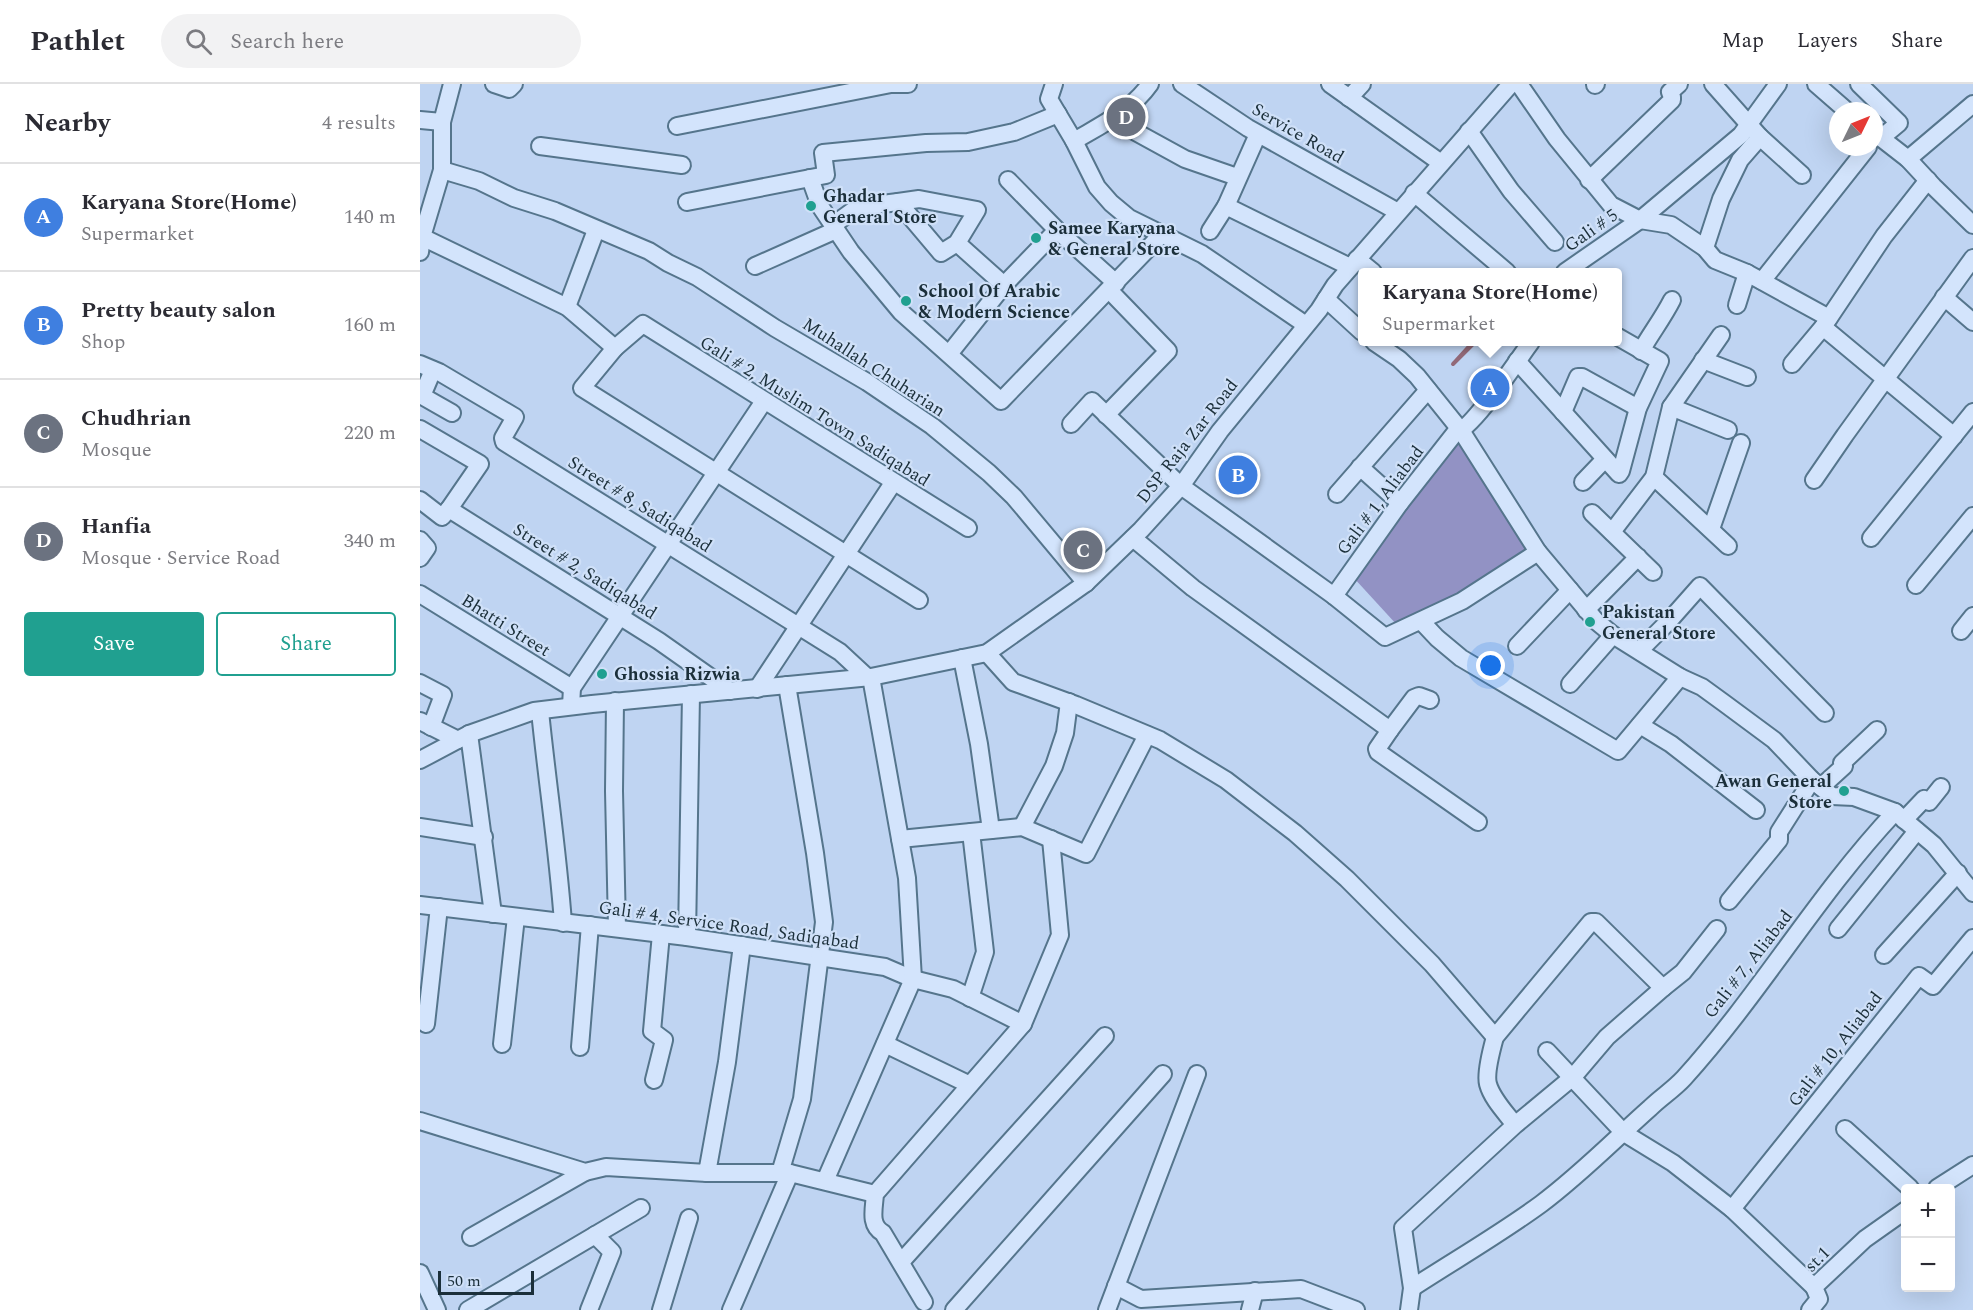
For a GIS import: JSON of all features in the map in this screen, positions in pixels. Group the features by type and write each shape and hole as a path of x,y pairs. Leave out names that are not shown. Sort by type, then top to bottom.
{"street":[{"path":"452,84 441,122 442,170 421,245 567,308 615,348 582,388 919,600"},
{"path":"495,84 509,89 514,84"},
{"path":"677,126 891,84 908,84"},
{"path":"1054,84 1049,99 1074,141 1097,187 1111,202 1129,218 1202,254 1306,326"},
{"path":"1074,141 1112,119 1142,95 1150,84"},
{"name":"Service Road","path":"1182,84 1258,134 1398,212"},
{"path":"1330,84 1441,163"},
{"path":"1349,98 1362,84"},
{"path":"1589,180 1672,100 1670,92 1678,84"},
{"path":"1713,84 1760,137 1802,175"},
{"name":"Gali # 5","path":"1572,268 1640,220 1741,135 1778,84"},
{"path":"1816,84 1837,102"},
{"path":"1859,84 1877,102"},
{"path":"1509,85 1611,205 1640,220 1671,225 1705,248 1715,260 1755,277 1826,323 1885,380 1954,436"},
{"name":"DSP Raja Zar Road","path":"420,759 463,737 540,711 615,701 869,677 987,653 1086,583 1181,486 1220,431 1306,326 1335,285 1509,85"},
{"path":"1908,159 1973,104"},
{"path":"1883,107 1899,123 1883,134"},
{"path":"687,202 826,175 824,153 926,143 968,142 1014,132 1058,114"},
{"path":"1112,119 1185,159 1238,177"},
{"path":"420,120 441,122"},
{"path":"1469,131 1511,191 1554,242"},
{"path":"1210,231 1226,206 1258,134"},
{"path":"1705,248 1721,199 1740,160 1760,137"},
{"path":"1883,144 1908,159 1970,218"},
{"path":"540,146 682,165"},
{"path":"1737,305 1755,277 1860,156"},
{"name":"Muhallah Chuharian","path":"442,170 479,181 514,198 555,212 649,251 698,277 775,328 867,382 932,426 989,473 1006,489 1086,583"},
{"path":"810,178 820,206 834,228 900,312 1001,401 1162,234"},
{"path":"1008,180 1113,287 1168,351 1106,415"},
{"path":"1792,364 1826,323 1884,236 1928,180"},
{"path":"1414,194 1502,268"},
{"path":"755,266 834,228 858,207 919,199 977,210 957,243 941,253 898,202"},
{"path":"1226,206 1364,268"},
{"path":"567,308 596,230"},
{"path":"949,354 1004,285 1057,230"},
{"path":"957,243 1004,285"},
{"path":"1814,480 1973,258"},
{"path":"1944,297 1973,322"},
{"path":"1326,299 1358,328"},
{"path":"1641,351 1672,300"},
{"name":"Gali # 2, Muslim Town Sadiqabad","path":"615,348 643,324 968,528"},
{"path":"1612,532 1654,477 1671,406 1721,335"},
{"path":"1517,361 1618,474 1622,471 1638,408 1660,361 1622,340"},
{"path":"1380,346 1399,359 1462,432 1538,552 1586,610 1613,635 1680,677 1701,687 1774,740 1832,796 1854,797 1906,821 1934,845 1973,892"},
{"name":"Gali # 1, Aliabad","path":"1334,596 1400,503 1455,433 1462,432 1484,406 1529,346"},
{"path":"1703,360 1747,377"},
{"path":"427,367 422,396 452,413"},
{"name":"Street # 8, Sadiqabad","path":"427,367 515,417 503,438 504,442 840,652 869,677"},
{"path":"1563,412 1578,377 1582,377 1638,408"},
{"path":"1338,494 1428,390"},
{"path":"571,706 572,688 764,401"},
{"path":"1071,424 1092,401 1181,486 1334,596 1385,637 1462,601 1538,552"},
{"path":"1671,406 1728,430"},
{"path":"1871,538 1973,412"},
{"path":"420,429 480,464 449,509"},
{"path":"1710,529 1741,443"},
{"path":"1583,482 1605,459"},
{"path":"1360,467 1400,503"},
{"path":"1654,477 1728,546"},
{"path":"757,689 797,625 894,483"},
{"name":"Street # 2, Sadiqabad","path":"420,500 442,517 449,509 619,615 730,691"},
{"path":"1592,513 1653,572"},
{"path":"1916,585 1973,516"},
{"path":"1133,537 1193,588 1390,730"},
{"path":"420,540 427,548 420,558"},
{"path":"1586,610 1638,557"},
{"path":"1641,652 1642,647 1700,586 1825,713"},
{"path":"1517,646 1570,590"},
{"name":"Bhatti Street","path":"420,594 572,688"},
{"path":"1961,631 1973,616"},
{"path":"1421,621 1461,658 1618,751 1680,677"},
{"path":"1570,684 1613,635"},
{"path":"987,653 1013,682 1069,702 1160,740 1226,780 1295,833 1347,879 1432,964 1495,1037"},
{"path":"962,658 979,744 991,830"},
{"path":"825,1181 913,979 907,878 869,677"},
{"path":"420,683 443,695 425,724 463,737 484,837 493,914"},
{"path":"731,1310 785,1173 802,1099 824,922 787,685"},
{"path":"687,937 691,694"},
{"path":"1430,700 1419,696 1414,698 1377,749 1378,752 1478,822"},
{"path":"615,701 617,928"},
{"path":"1023,827 1053,766 1065,733 1069,702"},
{"path":"540,711 549,801 560,872 563,923"},
{"path":"1640,724 1671,744 1756,810"},
{"path":"1729,901 1779,840 1779,832 1817,784 1844,766 1842,763 1877,730"},
{"path":"900,839 1023,827 1086,854 1147,735"},
{"path":"1838,929 1906,821 1924,799 1929,802 1941,787"},
{"name":"Gali # 7, Aliabad","path":"1412,1288 1541,1203 1624,1133 1684,1078 1764,979 1866,843 1906,821"},
{"path":"420,827 484,837"},
{"path":"970,998 985,952 971,832"},
{"path":"926,1307 884,1233 876,1229 873,1222 874,1194 968,1084 1023,1024 1060,935 1050,839"},
{"path":"1884,955 1958,873"},
{"name":"Gali # 4, Service Road, Sadiqabad","path":"420,905 687,937 885,967 913,979 953,989 1023,1024"},
{"path":"426,1024 439,907"},
{"path":"502,1044 516,917"},
{"path":"1515,1125 1488,1083 1495,1037 1591,922 1596,922 1663,988"},
{"path":"580,1047 590,926"},
{"path":"1409,1310 1412,1288 1403,1228 1515,1125 1572,1077 1606,1037 1683,972 1717,929"},
{"path":"654,1080 664,1040 652,1031 661,934"},
{"name":"Gali # 10, Aliabad","path":"1732,1209 1919,976 1933,986 1973,938"},
{"path":"707,1173 727,1062 742,945"},
{"path":"901,1262 1105,1036"},
{"path":"885,1044 968,1084"},
{"path":"1547,1051 1624,1133 1673,1163 1732,1209 1817,1302"},
{"path":"954,1310 1163,1074"},
{"path":"1107,1310 1197,1074"},
{"path":"420,1121 585,1172"},
{"path":"1845,1129 1906,1184"},
{"path":"1943,1184 1973,1165"},
{"path":"471,1237 585,1172 606,1167 707,1173 785,1173 874,1194"},
{"path":"475,1309 641,1208"},
{"name":"st.1","path":"1817,1302 1865,1239 1901,1213"},
{"path":"661,1310 689,1218"},
{"path":"589,1310 612,1252 595,1235"},
{"path":"420,1273 437,1310"},
{"path":"1116,1286 1141,1299 1301,1289 1356,1310"},
{"path":"1250,1310 1255,1291"}],"shaded area":[{"path":"1460,435 1533,551 1451,603 1397,625 1353,577"}],"waterway":[{"path":"1469,346 1453,364 1471,346"}],"place":[{"name":"Hanfia","path":"1126,117"},
{"name":"Ghadar General Store","path":"811,206"},
{"name":"Samee Karyana & General Store","path":"1036,238"},
{"name":"School Of Arabic & Modern Science","path":"906,301"},
{"name":"Karyana Store(Home)","path":"1490,388"},
{"name":"Pretty beauty salon","path":"1238,475"},
{"name":"Chudhrian","path":"1083,550"},
{"name":"Pakistan General Store","path":"1590,622"},
{"name":"Ghossia Rizwia","path":"602,674"},
{"name":"Awan General Store","path":"1844,791"}]}
